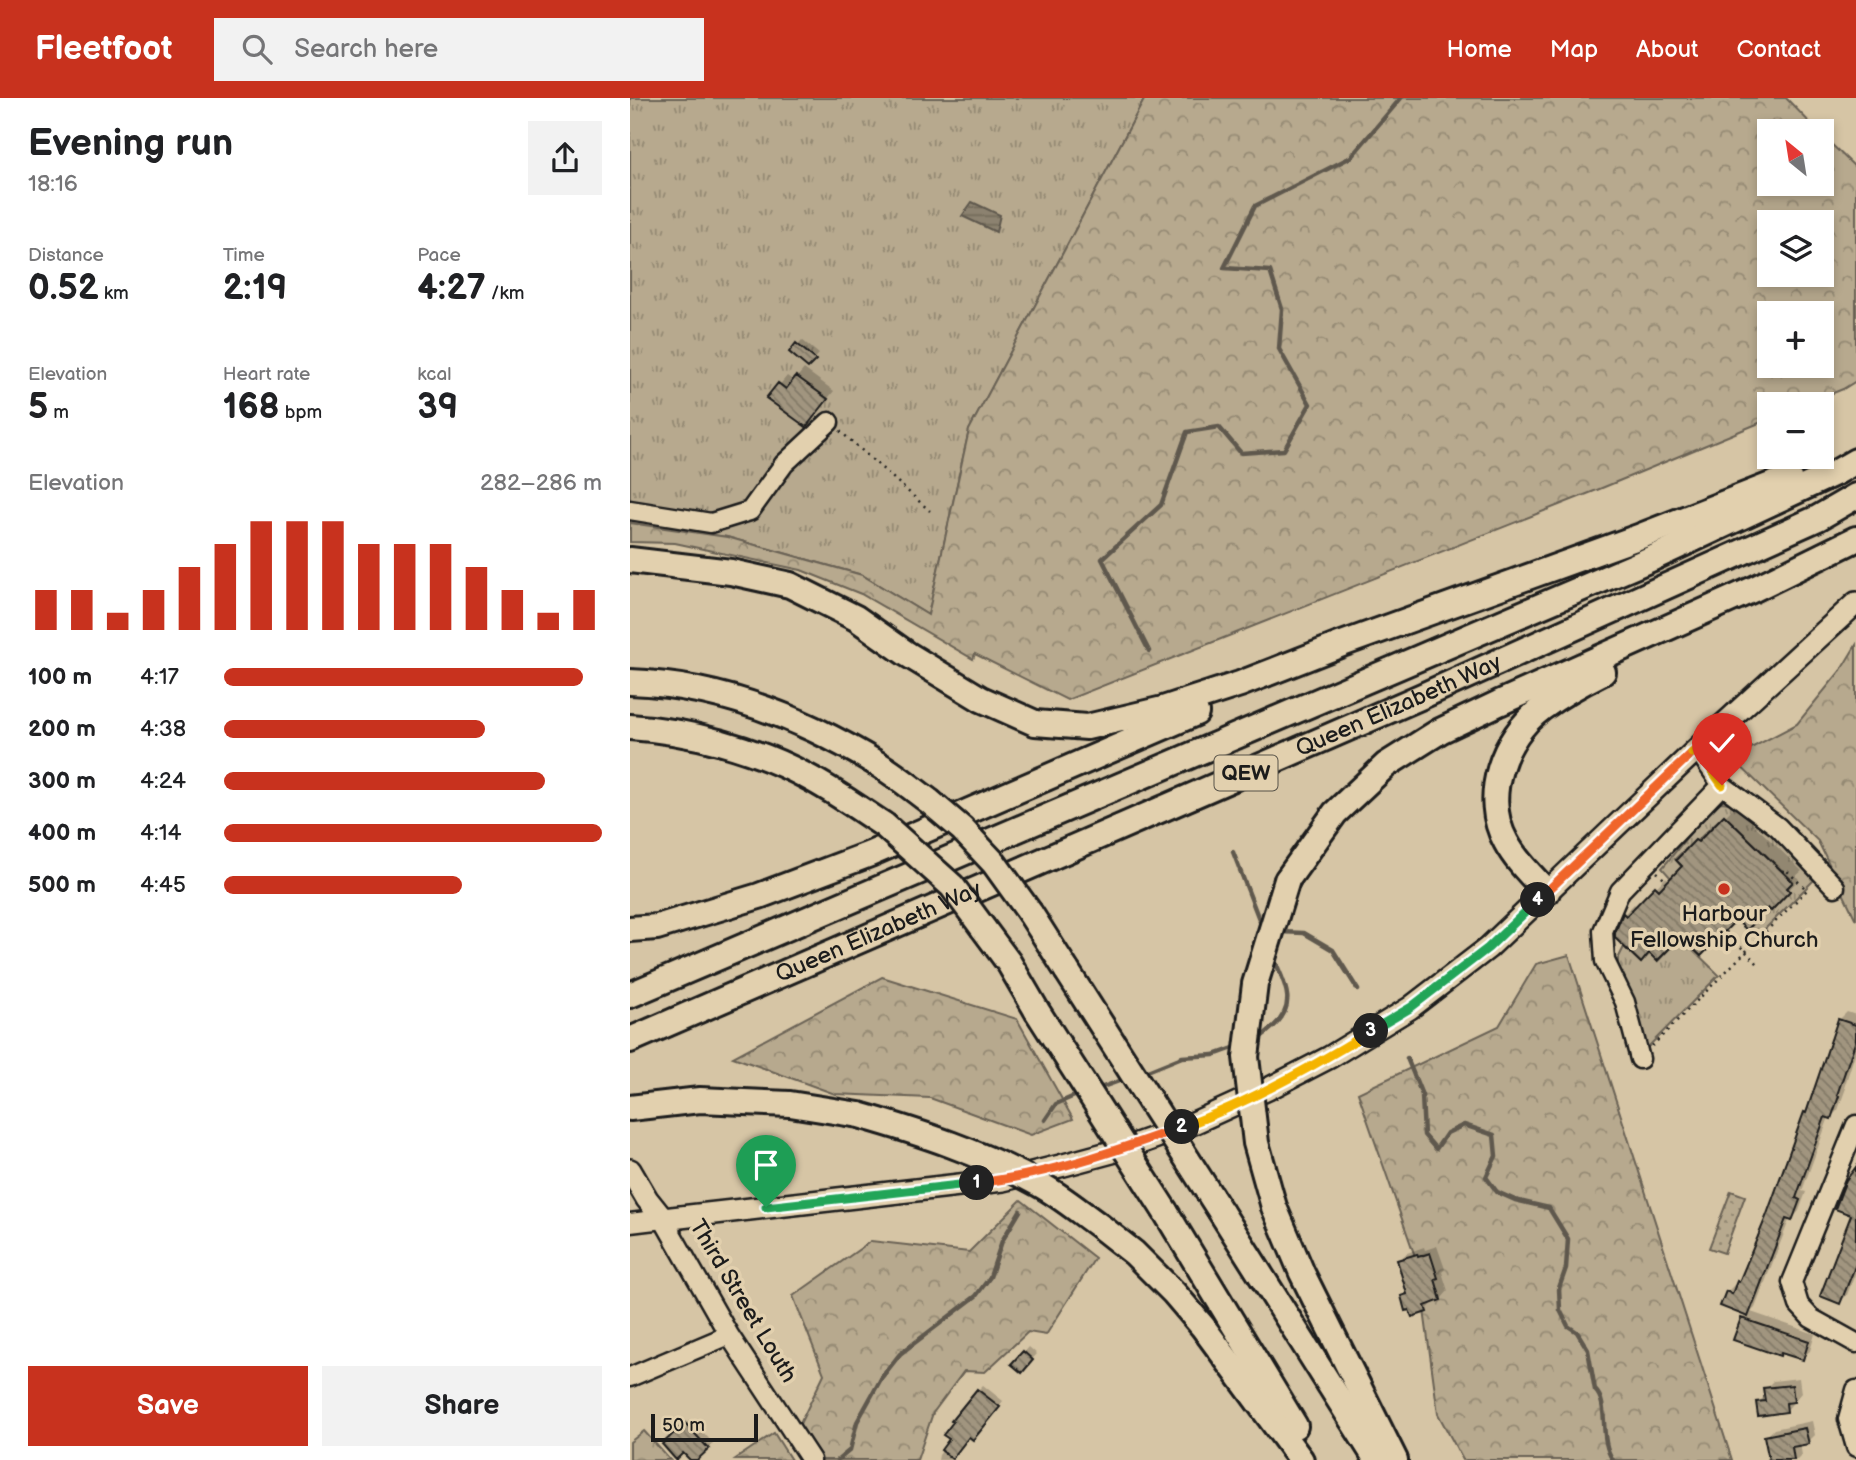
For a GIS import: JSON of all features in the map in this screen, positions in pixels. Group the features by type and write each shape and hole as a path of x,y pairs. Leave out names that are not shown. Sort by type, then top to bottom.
{"highway":[{"path":"630,560 731,572 790,584 856,618 981,699 1035,723 1087,727 1163,709 1240,684 1342,644 1642,536 1805,472 1856,444"},
{"name":"Queen Elizabeth Way","path":"630,995 1653,558 1856,461"},
{"name":"Queen Elizabeth Way","path":"630,1040 1420,697 1818,518 1856,496"},
{"path":"1395,1460 1302,1273 1275,1207 1256,1143 1247,1058 1255,984 1287,880 1335,813 1386,765 1429,738 1499,703 1754,589 1856,540"},
{"path":"1547,892 1505,842 1496,815 1495,786 1506,755 1520,731 1541,708 1754,589"},
{"path":"630,929 657,927 758,896 870,854 1190,715 1342,644"},
{"path":"630,682 658,683 726,695 780,713 833,738 883,767 962,829 994,863 1030,913 1377,1460"},
{"path":"630,727 688,734 750,751 806,775 884,825 952,886 1009,963 1165,1211 1315,1460"},
{"path":"632,1108 700,1100 790,1104 859,1115 917,1131 984,1157 1041,1185 1134,1253 1174,1293 1228,1360 1301,1460"}],"main road":[{"path":"663,1219 1003,1180 1123,1149 1186,1126 1305,1070 1410,1008 1488,948 1697,749 1856,603"},
{"name":"Third Street Louth","path":"630,1170 663,1219"}],"street":[{"path":"630,510 711,523 750,511 784,464 830,422"},
{"path":"1697,749 1722,785 1778,827 1835,887"},
{"path":"1645,1054 1625,1002 1605,961 1603,931 1620,891 1722,785"},
{"path":"1856,1125 1791,1282 1799,1305 1811,1318 1856,1343"},
{"path":"630,1223 663,1219"},
{"name":"Third Street Louth","path":"663,1219 729,1335 811,1460"},
{"path":"630,1377 729,1335"},
{"path":"1856,1390 1848,1419 1856,1447"}],"path":[{"path":"830,422 930,511"},
{"path":"1645,1054 1807,890 1785,869 1783,871"},
{"path":"1726,932 1758,964"}],"green space":[{"path":"630,98 1145,98 969,430 928,615 862,575 727,537 630,523"},
{"path":"1145,98 1786,98 1806,119 1757,119 1757,196 1834,196 1834,147 1856,168 1856,381 1834,393 1757,392 1757,424 1067,700 975,654 973,659 861,594 801,570 675,543 630,542 630,523 727,537 862,575 928,615 969,430"},
{"path":"1856,645 1856,920 1818,841 1732,758 1797,724 1841,670"},
{"path":"1721,802 1732,804 1758,821 1816,878 1757,937 1748,929 1768,908 1771,911 1790,891 1787,888 1793,881 1724,815 1675,859 1682,867 1671,878 1662,868 1697,825"},
{"path":"1680,937 1719,975 1643,1052 1638,1013 1618,959 1624,947 1641,963 1650,953 1658,961"},
{"path":"1569,955 1732,1460 1463,1460 1438,1414 1418,1265 1358,1093 1499,1026 1536,964"},
{"path":"882,977 1017,1019 1073,1119 1031,1135 930,1098 835,1094 733,1057"},
{"path":"1731,1191 1745,1196 1724,1253 1709,1248"},
{"path":"1021,1200 1095,1258 1046,1335 1028,1332 985,1372 964,1371 933,1413 917,1460 817,1460 797,1430 824,1374 793,1296 871,1241 969,1252"},
{"path":"644,1431 670,1460 630,1460 630,1442"},
{"path":"774,1433 791,1460 734,1460"}],"shaded area":[{"path":"972,202 1000,215 996,232 962,216"}],"building":[{"path":"796,343 816,360 808,368 789,352"},
{"path":"796,376 828,399 806,427 766,398 778,383 786,389"},
{"name":"Harbour Fellowship Church","path":"1724,815 1793,882 1787,888 1790,891 1771,911 1768,908 1747,930 1736,920 1701,956 1681,937 1657,961 1649,953 1641,963 1615,938 1623,913 1626,916 1655,886 1659,890 1682,866 1676,860"},
{"path":"1838,1019 1856,1025 1856,1040 1831,1119 1825,1117 1796,1198 1800,1200 1792,1221 1786,1219 1748,1317 1720,1306 1726,1291 1732,1294 1737,1281 1739,1282 1766,1217"},
{"path":"1856,1167 1856,1264 1840,1304 1820,1296 1851,1215 1835,1209 1846,1180"},
{"path":"1430,1253 1441,1300 1425,1306 1427,1312 1412,1317 1409,1310 1405,1311 1401,1296 1407,1294 1397,1260"},
{"path":"1741,1318 1809,1341 1803,1360 1781,1353 1780,1356 1733,1340"},
{"path":"1023,1351 1033,1360 1022,1373 1011,1364"},
{"path":"1792,1385 1794,1402 1786,1403 1787,1412 1758,1416 1756,1402 1765,1401 1763,1388"},
{"path":"977,1389 1000,1407 973,1440 969,1437 952,1459 941,1450 949,1439 943,1435"},
{"path":"685,1423 709,1449 697,1460 690,1460 683,1453 676,1460 662,1444"},
{"path":"1805,1428 1809,1444 1792,1447 1794,1460 1769,1460 1764,1436"}],"waterway":[{"path":"1149,651 1102,559 1161,505 1187,432 1219,427 1241,453 1284,450 1310,404 1279,349 1282,309 1270,271 1224,268 1255,206 1351,157 1401,98"},
{"path":"1233,852 1262,927"},
{"path":"1280,932 1304,933 1333,950 1358,990"},
{"path":"1257,1039 1274,1026 1286,1009 1287,992 1273,956"},
{"path":"1140,1074 1182,1057 1214,1055 1239,1046"},
{"path":"1407,1058 1422,1095 1424,1135 1436,1149 1447,1133 1464,1125 1494,1135 1496,1156 1486,1177 1497,1192 1515,1200 1549,1208 1568,1239 1566,1268 1559,1288 1560,1310 1568,1326 1577,1332 1588,1350 1595,1390 1602,1404 1606,1442 1613,1460"},
{"path":"1097,1089 1125,1079"},
{"path":"1045,1120 1056,1104 1079,1094"},
{"path":"838,1460 850,1450 857,1422 882,1377 900,1354 976,1296 990,1277 1002,1241 1020,1211"}],"place":[{"name":"Harbour Fellowship Church","path":"1724,889"}],"route":[{"path":"766,1207 1003,1180 1123,1149 1186,1126 1268,1089 1329,1057 1410,1008 1488,948 1697,749 1722,785"}]}
